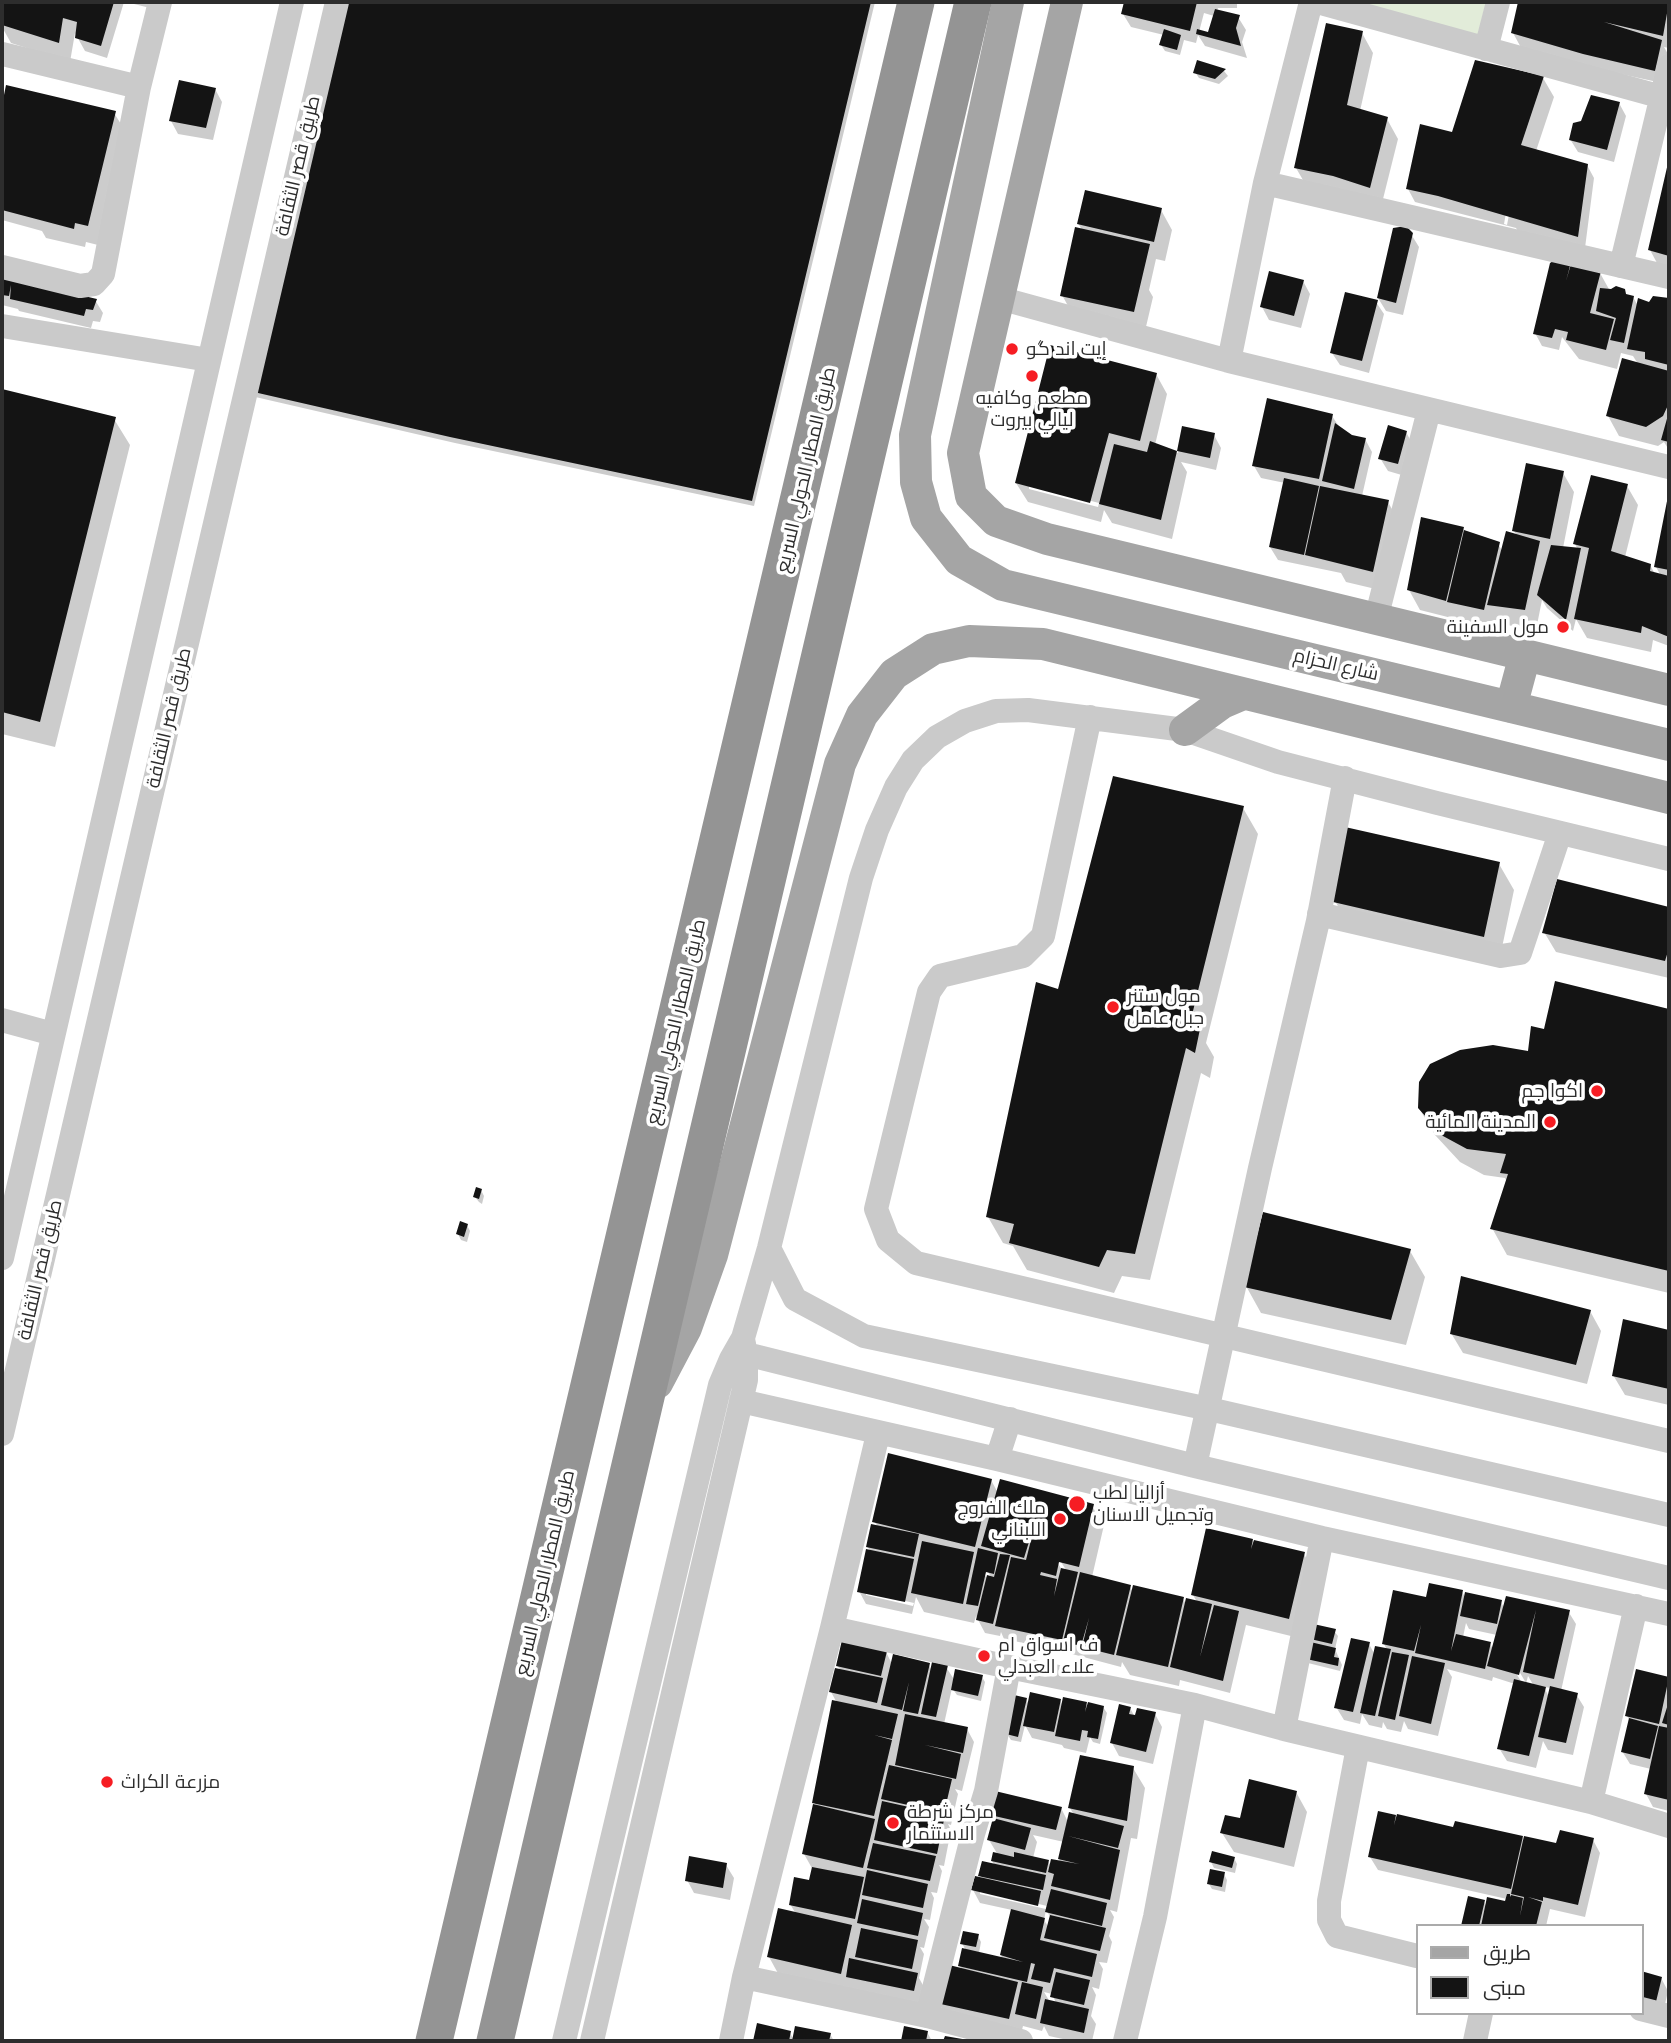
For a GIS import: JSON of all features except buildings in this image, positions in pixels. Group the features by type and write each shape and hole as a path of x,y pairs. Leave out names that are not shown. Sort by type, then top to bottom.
{"highway":[{"name":"طريق المطار الحولي السريع","path":"434,2041 916,2"},
{"path":"495,2041 973,2"}],"main road":[{"name":"شارع الحزام","path":"1008,2 915,435 916,482 926,518 959,560 1003,585 1669,745"},
{"path":"1067,2 963,453 971,496 996,521 1047,539 1669,690"},
{"path":"643,1412 686,1328 712,1255 840,764 862,715 894,674 933,649 969,641 1043,644 1669,797"},
{"path":"1511,707 1525,655"},
{"path":"1185,730 1222,703 1243,694"}],"street":[{"path":"2,267 80,286 94,284 103,274 139,87 160,2"},
{"name":"طريق قصر الثقافة","path":"2,1258 292,2"},
{"name":"طريق قصر الثقافة","path":"2,1434 337,2"},
{"path":"1229,361 1265,183 1311,2"},
{"path":"1317,2 1662,97"},
{"path":"1486,48 1498,2"},
{"path":"2,54 139,87"},
{"path":"1621,266 1669,66"},
{"path":"1265,183 1669,277"},
{"path":"999,298 1229,361 1669,467"},
{"path":"2,326 209,360"},
{"path":"1376,619 1429,410"},
{"path":"592,2041 746,1380 745,1346 861,878 877,830 896,788 913,760 937,737 965,721 996,711 1028,710 1090,717 1185,730 1278,762 1669,859"},
{"path":"1090,717 1044,936 1023,956 940,975 929,992 876,1209 888,1240 916,1264 1669,1441"},
{"path":"1195,1466 1319,914 1345,778"},
{"path":"1319,914 1501,956 1520,953 1560,833"},
{"path":"2,1020 53,1034"},
{"path":"769,1248 795,1299 864,1336 1209,1409 1669,1515"},
{"path":"745,1346 1010,1419 1195,1466 1669,1578"},
{"path":"564,2041 720,1385 730,1359 745,1346"},
{"path":"741,1401 998,1459 1322,1538 1669,1614"},
{"path":"998,1459 1010,1419"},
{"path":"731,2041 744,1977 878,1434"},
{"path":"1284,1729 1322,1538"},
{"path":"1591,1802 1636,1606"},
{"path":"832,1628 1195,1705 1284,1729 1591,1802 1669,1826"},
{"path":"927,2017 986,1791 1009,1667"},
{"path":"1125,2041 1155,1916 1195,1705"},
{"path":"1358,1747 1329,1901 1329,1920 1337,1936 1416,1956"},
{"path":"744,1977 927,2017 1021,2041"},
{"path":"1643,2010 1669,2016"},
{"path":"1475,2041 1481,2015"}],"green space":[{"path":"1338,2 1486,2 1477,38"}],"place":[{"name":"إيت اند گو","path":"1012,349"},
{"name":"مطعم وكافيه ليالي بيروت","path":"1032,376"},
{"name":"مول السفينة","path":"1563,627"},
{"name":"مول ستنر جبل عامل","path":"1113,1007"},
{"name":"اكوا جم","path":"1597,1091"},
{"name":"المدينة المائية","path":"1550,1122"},
{"name":"أزاليا لطب وتجميل الاسنان","path":"1077,1504"},
{"name":"ملك الفروج اللبناني","path":"1060,1519"},
{"name":"ف اسواق ام علاء العبدلي","path":"984,1656"},
{"name":"مزرعة الكراث","path":"107,1782"},
{"name":"مركز شرطة الاستثمار","path":"893,1823"}]}
